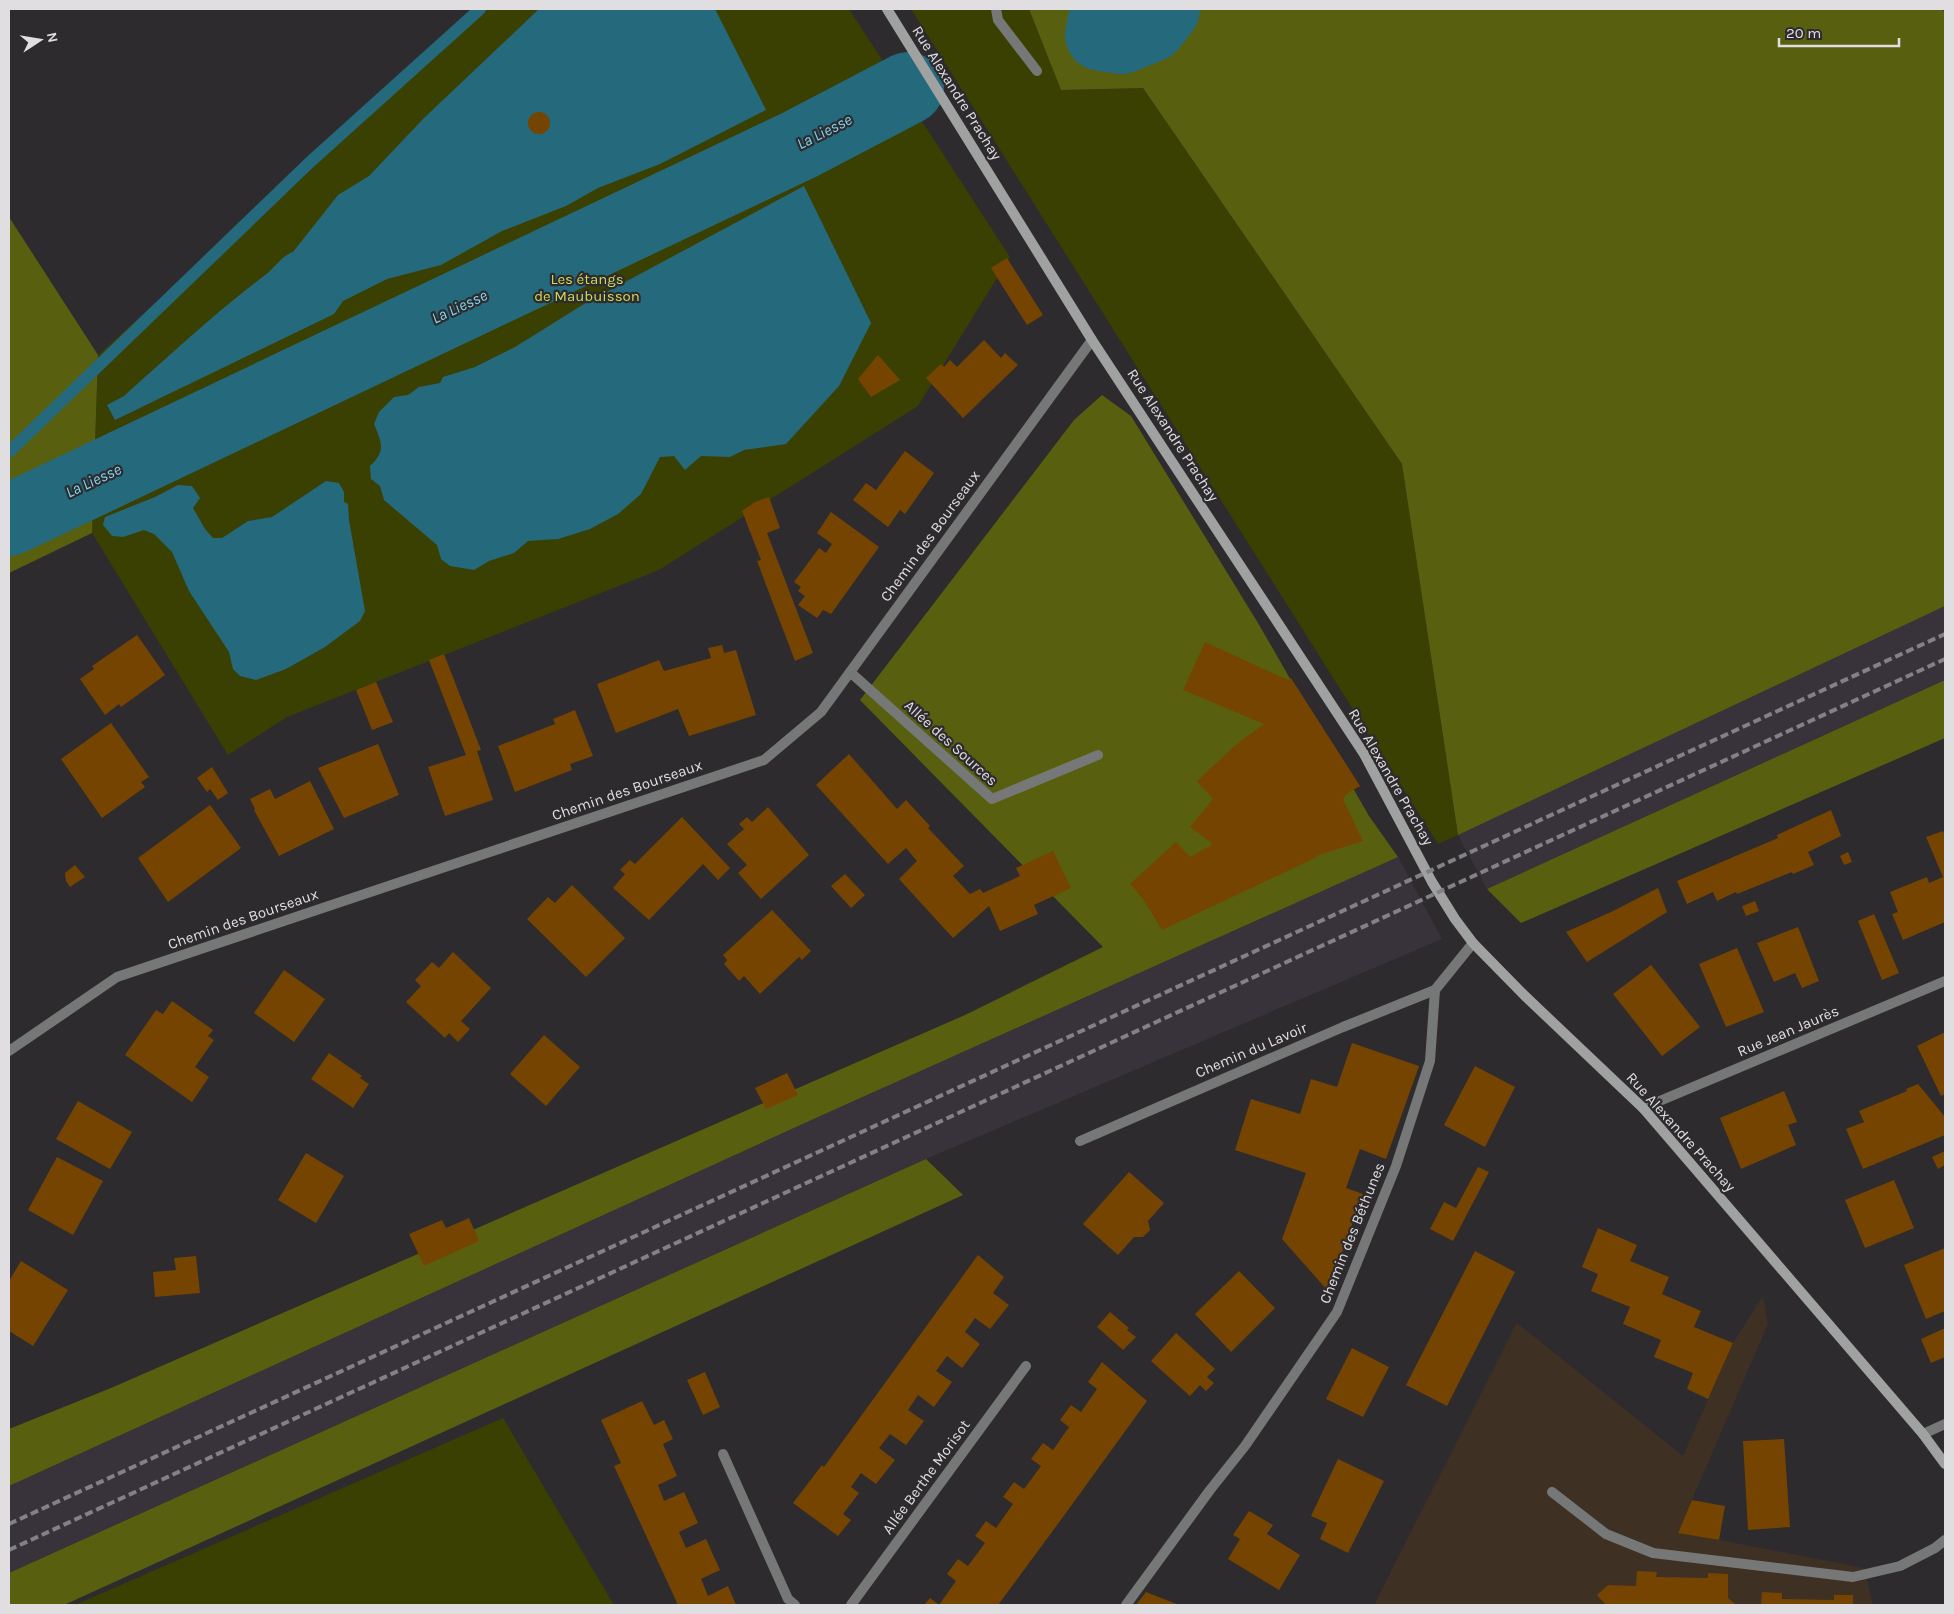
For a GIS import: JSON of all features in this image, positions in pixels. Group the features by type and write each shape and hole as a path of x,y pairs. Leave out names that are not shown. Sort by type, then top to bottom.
{"street":[{"name":"Rue Alexandre Prachay","path":"887,9 1092,340 1364,754 1432,882 1455,919 1473,943 1525,996 1643,1108 1923,1434 1945,1464"},
{"path":"996,9 998,20 1037,71"},
{"name":"Chemin des Bourseaux","path":"9,1051 117,976 764,760 821,712 1092,340"},
{"name":"Allée des Sources","path":"850,672 992,799 1098,755"},
{"path":"1436,990 1473,943"},
{"name":"Rue Jean Jaurès","path":"1643,1108 1945,982"},
{"name":"Chemin du Lavoir","path":"1080,1141 1343,1027 1436,990"},
{"name":"Chemin des Béthunes","path":"1126,1605 1210,1490 1245,1446 1337,1312 1396,1166 1430,1061 1436,990"},
{"name":"Allée Berthe Morisot","path":"851,1605 1026,1366"},
{"path":"1923,1434 1945,1424"},
{"path":"723,1454 788,1600 795,1605"},
{"path":"1552,1492 1606,1534 1653,1553 1853,1577 1900,1566 1935,1548 1945,1540"}],"shaded area":[{"path":"1945,606 1945,680 1487,889 1458,835"},
{"path":"1398,857 1442,939 926,1159 9,1573 9,1486 818,1117"},
{"path":"1763,1296 1768,1324 1678,1532 1864,1568 1873,1605 1374,1605 1517,1323 1683,1456 1733,1343"}],"green space":[{"name":"Les étangs de Maubuisson","path":"480,9 849,9 1010,257 918,406 659,570 287,717 228,755 92,533 98,355"},
{"path":"911,9 1029,9 1061,90 1143,88 1402,464 1458,835 1438,844"},
{"path":"1029,9 1941,9 1945,12 1945,606 1458,835 1402,464 1143,88 1061,90"},
{"path":"9,217 98,355 92,533 9,573"},
{"path":"1102,395 1131,416 1258,623 1369,816 1398,857 818,1117 9,1486 9,1429 111,1388 965,1015 1103,947 860,700 1074,420"},
{"path":"1945,680 1945,738 1521,923 1487,889"},
{"path":"926,1159 963,1195 64,1605 9,1605 9,1573"},
{"path":"503,1418 614,1605 75,1605"}],"water":[{"path":"539,9 715,9 766,110 660,164 598,188 566,206 502,231 441,265 387,279 343,301 334,314 115,420 107,405 124,396 210,319 268,273 285,256 293,252 338,195 369,176 424,118"},
{"path":"804,186 871,323 839,386 786,444 744,450 730,457 701,456 685,470 674,456 660,457 641,494 618,514 590,529 558,539 528,541 514,553 489,561 474,570 450,566 441,559 437,545 384,500 380,486 371,479 370,466 378,456 381,446 374,424 379,412 394,397 408,395 419,387 440,383 443,377 475,367 515,347 584,304"},
{"path":"326,481 339,483 344,492 344,502 348,504 349,520 365,611 360,621 325,647 286,669 256,680 240,676 233,669 229,652 189,591 172,552 154,534 144,530 123,537 112,536 103,525 105,517 155,497 178,485 192,486 200,498 193,508 205,529 213,538 222,538 248,521 272,517"}],"building":[{"path":"539,112 547,115 550,123 547,131 539,134 531,131 528,123 531,115"},
{"path":"1007,258 1043,315 1027,325 991,268"},
{"path":"984,340 1001,358 1005,353 1018,365 963,418 926,378 941,364 944,367 950,360 957,367"},
{"path":"878,355 900,380 871,397 858,379"},
{"path":"905,451 934,473 905,514 900,510 888,527 853,500 866,483 876,490"},
{"path":"769,497 780,528 767,533 813,653 795,661 757,561 761,560 742,511 755,502"},
{"path":"831,512 879,547 831,614 823,610 817,618 798,605 805,596 798,591 801,587 794,582 819,548 826,553 832,544 817,533"},
{"path":"137,635 165,675 121,707 119,704 105,715 80,679 94,669 92,666"},
{"path":"1205,642 1288,680 1291,678 1360,786 1346,794 1343,800 1363,841 1316,856 1162,930 1143,899 1130,884 1176,842 1190,857 1213,844 1190,827 1213,799 1197,781 1238,743 1264,724 1183,690"},
{"path":"722,645 724,653 736,650 756,715 689,736 678,709 616,733 597,684 659,660 664,671 711,658 708,648"},
{"path":"444,654 481,750 477,751 493,800 445,816 428,767 466,755 429,660"},
{"path":"376,682 393,722 372,730 356,690"},
{"path":"575,710 593,756 570,764 572,770 515,792 498,746 555,724 553,719"},
{"path":"111,723 149,777 141,782 145,787 102,818 61,759"},
{"path":"378,744 399,795 344,818 318,768"},
{"path":"849,754 897,809 906,800 930,826 928,828 964,866 953,876 970,894 980,889 983,893 1020,876 1016,868 1053,851 1071,888 1034,905 1038,914 1000,931 989,906 953,938 899,879 917,861 906,848 888,864 816,785"},
{"path":"212,767 228,793 218,800 210,789 207,792 197,778"},
{"path":"310,781 334,829 279,856 250,799 270,789 275,799"},
{"path":"210,805 241,848 168,902 138,858"},
{"path":"768,807 809,855 761,899 738,873 747,865 727,844 744,829 739,824 747,817 752,822"},
{"path":"1831,810 1841,836 1808,852 1814,865 1737,894 1736,892 1717,901 1713,892 1687,904 1677,881 1778,838 1777,835"},
{"path":"682,817 730,868 718,880 703,864 649,920 613,888 625,874 620,870 630,860 635,864"},
{"path":"1943,831 1945,836 1945,922 1903,940 1892,914 1898,912 1890,892 1927,877 1929,883 1943,877 1926,837"},
{"path":"1848,852 1852,862 1844,865 1840,856"},
{"path":"75,865 85,877 70,887 66,881 65,873"},
{"path":"845,874 865,895 851,908 831,886"},
{"path":"572,885 625,938 586,977 527,919 548,897 555,903"},
{"path":"1658,888 1667,912 1587,962 1566,932"},
{"path":"1755,901 1759,911 1746,916 1742,906"},
{"path":"772,910 811,951 802,960 799,957 760,994 744,976 739,981 724,964 727,960 723,955"},
{"path":"1874,914 1899,973 1882,980 1858,921"},
{"path":"1798,927 1819,981 1802,988 1795,973 1774,982 1757,943"},
{"path":"1737,948 1764,1012 1726,1027 1699,964"},
{"path":"453,952 491,988 461,1021 470,1029 458,1042 449,1033 445,1038 406,1002 421,986 415,980 432,962 439,968"},
{"path":"1651,965 1700,1027 1662,1056 1613,994"},
{"path":"284,970 325,999 294,1042 254,1013"},
{"path":"172,1001 213,1030 208,1036 214,1040 195,1067 209,1077 192,1102 125,1055 156,1010 163,1014"},
{"path":"1945,1032 1945,1094 1941,1096 1917,1046"},
{"path":"544,1035 580,1067 546,1106 510,1074"},
{"path":"1352,1043 1419,1066 1386,1159 1360,1149 1346,1188 1363,1194 1328,1291 1282,1239 1306,1173 1235,1150 1251,1099 1300,1114 1311,1079 1337,1087"},
{"path":"329,1053 362,1076 360,1078 369,1084 353,1108 311,1079"},
{"path":"1475,1066 1515,1087 1485,1147 1444,1125"},
{"path":"787,1073 798,1095 766,1109 755,1088"},
{"path":"1918,1084 1945,1117 1945,1135 1863,1169 1846,1129 1864,1122 1859,1111 1907,1091 1906,1089"},
{"path":"1784,1091 1797,1122 1788,1125 1796,1145 1741,1169 1720,1118"},
{"path":"78,1101 132,1132 110,1169 56,1139"},
{"path":"1945,1151 1945,1165 1938,1169 1932,1157"},
{"path":"306,1153 344,1176 316,1223 278,1200"},
{"path":"57,1157 103,1181 73,1235 28,1210"},
{"path":"1478,1167 1489,1172 1453,1241 1430,1229 1444,1202 1456,1208"},
{"path":"1129,1172 1164,1203 1148,1221 1150,1230 1143,1237 1134,1237 1118,1255 1083,1224"},
{"path":"1894,1180 1914,1228 1865,1248 1845,1200"},
{"path":"469,1218 479,1241 424,1266 409,1234 442,1220 446,1228"},
{"path":"1598,1228 1637,1245 1630,1261 1669,1277 1662,1294 1701,1311 1694,1327 1733,1343 1708,1399 1687,1389 1693,1373 1654,1357 1661,1340 1623,1324 1630,1307 1591,1291 1598,1274 1582,1267"},
{"path":"1945,1248 1945,1311 1926,1319 1904,1265"},
{"path":"1475,1251 1515,1272 1447,1406 1406,1385"},
{"path":"978,1255 1004,1277 993,1293 1009,1305 990,1329 975,1318 965,1332 980,1344 962,1368 947,1356 936,1371 952,1382 934,1407 918,1395 908,1410 924,1421 906,1445 890,1434 879,1448 895,1460 876,1484 861,1473 851,1487 859,1493 843,1514 851,1520 838,1536 793,1503 822,1465 824,1467"},
{"path":"196,1256 200,1293 155,1297 153,1272 176,1270 174,1258"},
{"path":"21,1261 68,1290 33,1346 9,1331 9,1281"},
{"path":"1239,1271 1275,1308 1231,1352 1195,1314"},
{"path":"1110,1312 1129,1328 1127,1330 1136,1337 1123,1350 1097,1327"},
{"path":"1945,1328 1945,1357 1931,1363 1921,1339"},
{"path":"1176,1333 1215,1369 1207,1377 1214,1383 1206,1391 1200,1385 1190,1396 1151,1361"},
{"path":"1352,1348 1389,1367 1363,1417 1326,1399"},
{"path":"1102,1362 1147,1401 998,1605 939,1605 956,1581 947,1574 958,1559 968,1566 985,1543 975,1536 986,1521 996,1528 1013,1504 1003,1497 1014,1482 1024,1489 1041,1466 1031,1459 1043,1443 1053,1450 1069,1427 1060,1420 1071,1405 1081,1412 1097,1389 1088,1382"},
{"path":"705,1372 720,1407 703,1415 687,1380"},
{"path":"642,1401 654,1425 664,1420 673,1439 663,1444 677,1476 658,1485 664,1501 684,1492 698,1523 679,1532 686,1548 706,1539 720,1570 701,1579 708,1596 728,1586 736,1605 678,1605 614,1466 621,1463 601,1420"},
{"path":"1784,1439 1790,1527 1748,1530 1743,1441"},
{"path":"1338,1459 1384,1481 1348,1553 1320,1539 1327,1523 1311,1516"},
{"path":"1692,1500 1725,1506 1719,1540 1678,1533"},
{"path":"1249,1511 1273,1525 1267,1534 1300,1555 1279,1590 1228,1559 1240,1539 1233,1535"},
{"path":"1637,1571 1657,1572 1656,1577 1708,1578 1708,1573 1728,1574 1728,1598 1736,1605 1606,1605 1597,1595 1608,1585 1636,1586"},
{"path":"1146,1592 1179,1605 1136,1605"},
{"path":"1762,1592 1782,1593 1782,1599 1834,1600 1834,1595 1853,1595 1853,1605 1761,1605"},
{"path":"930,1598 939,1605 924,1605"}],"waterway":[{"path":"9,452 309,163 480,9"},
{"name":"La Liesse","path":"1106,9 1101,35 1121,38 1151,26 1164,9"},
{"name":"La Liesse","path":"9,520 799,145 908,88"}],"railway":[{"path":"9,1524 1945,634"},
{"path":"9,1550 1945,659"}]}
